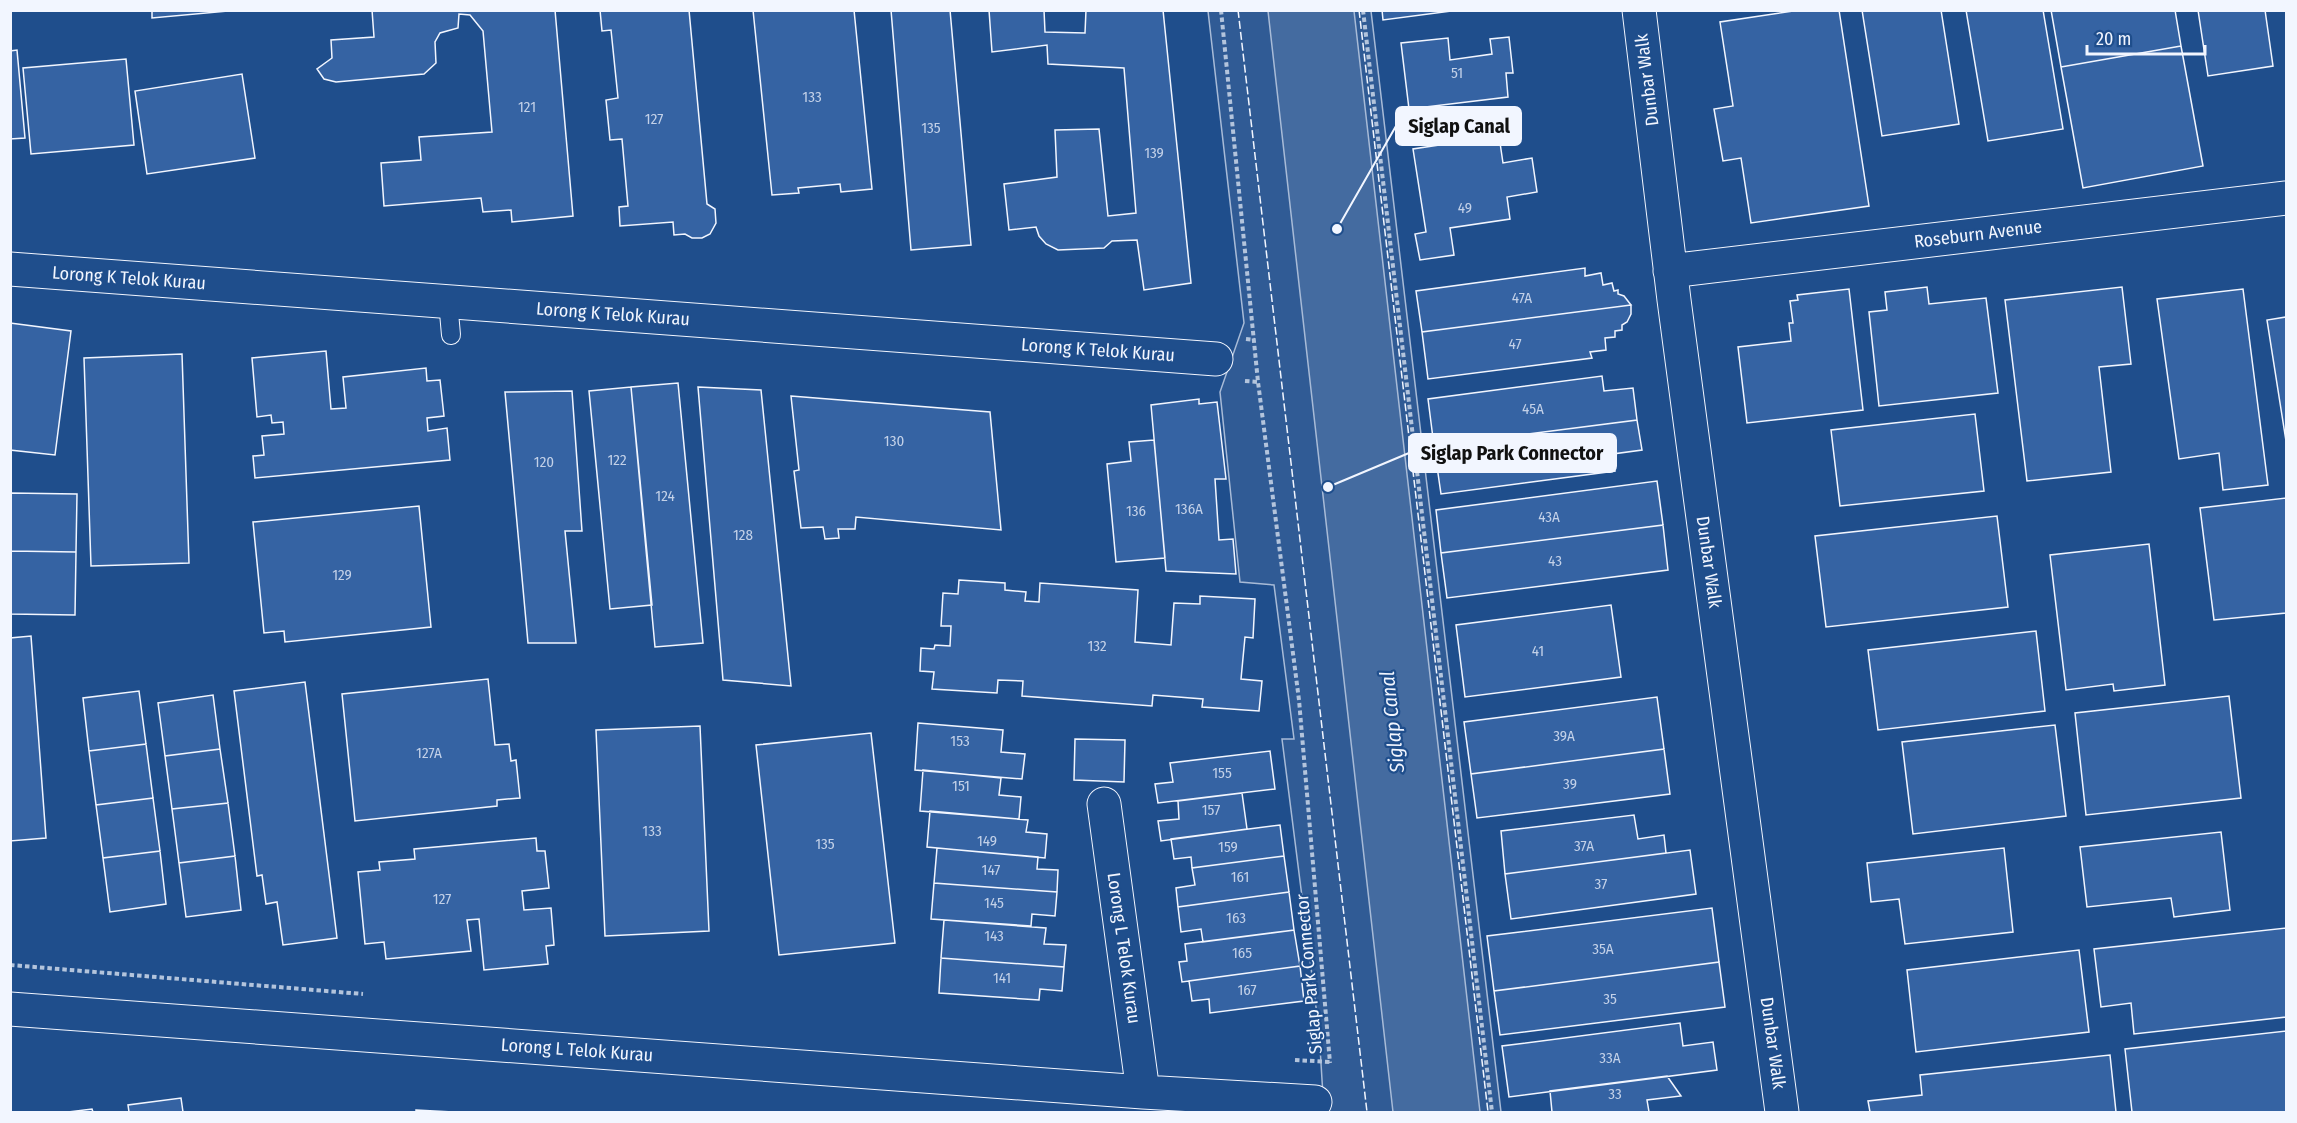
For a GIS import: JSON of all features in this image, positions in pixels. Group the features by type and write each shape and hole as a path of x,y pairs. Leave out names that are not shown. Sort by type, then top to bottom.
{"street":[{"name":"Dunbar Walk","path":"1639,10 1670,270 1782,1113"},
{"name":"Roseburn Avenue","path":"1670,270 2286,198"},
{"name":"Lorong K Telok Kurau","path":"10,269 1216,359"},
{"name":"Lorong L Telok Kurau","path":"1104,804 1143,1092"},
{"name":"Lorong L Telok Kurau","path":"10,1009 1143,1092 1315,1102"}],"lane":[{"path":"448,301 451,335"}],"path":[{"name":"Siglap Park Connector","path":"1221,10 1258,382 1299,700 1332,1072"},
{"path":"1363,10 1492,1113"}],"shaded area":[{"path":"1208,11 1371,11 1501,1112 1324,1112 1319,1031 1282,739 1294,739 1274,585 1240,582 1220,392 1244,323"}],"water":[{"path":"1268,11 1354,11 1480,1112 1393,1112"}],"building":[{"path":"152,10 239,10 152,18"},
{"path":"372,10 555,10 573,216 512,222 511,210 483,212 481,198 384,206 381,163 421,160 419,137 492,132 483,31 470,15 459,14 458,28 440,33 435,42 436,63 424,74 336,82 324,79 317,69 332,58 331,40 374,37"},
{"path":"600,10 689,10 707,204 715,209 716,223 710,234 702,238 692,238 685,234 674,235 673,222 620,226 619,207 628,206 622,139 610,140 606,100 618,98 611,30 602,31"},
{"path":"753,10 854,10 872,189 841,192 840,184 798,188 799,193 772,195"},
{"path":"891,10 950,10 971,245 911,250"},
{"path":"989,10 1044,10 1045,32 1085,33 1086,10 1163,10 1191,283 1144,290 1137,240 1112,241 1104,248 1058,250 1046,244 1039,236 1036,227 1009,230 1004,184 1057,177 1055,130 1099,129 1108,216 1136,213 1124,68 1048,64 1047,45 992,52"},
{"path":"1382,10 1459,10 1383,20"},
{"path":"1800,10 1839,10 1869,206 1751,223 1741,158 1723,161 1714,109 1733,106 1720,22"},
{"path":"1862,10 1941,10 1959,124 1882,136"},
{"path":"1966,10 2043,10 2063,129 1988,141"},
{"path":"2051,10 2175,10 2181,46 2061,67"},
{"path":"2198,10 2265,10 2273,66 2208,76"},
{"path":"1509,37 1513,73 1506,73 1508,97 1409,109 1401,43 1448,38 1450,60 1492,54 1490,39"},
{"path":"2181,46 2203,166 2083,188 2061,67"},
{"path":"17,50 25,138 10,139 10,51"},
{"path":"126,59 134,145 31,154 23,68"},
{"path":"242,74 255,158 147,174 135,91"},
{"path":"1499,136 1503,163 1532,158 1537,192 1507,197 1510,219 1450,228 1454,255 1420,260 1415,234 1426,232 1413,149"},
{"path":"1585,268 1585,276 1601,273 1603,285 1612,283 1614,291 1618,290 1618,294 1624,296 1631,305 1422,332 1416,291"},
{"path":"1927,287 1929,304 1986,298 1998,393 1879,406 1869,312 1887,310 1885,292"},
{"path":"2122,287 2131,364 2099,367 2111,472 2027,481 2005,300"},
{"path":"1849,289 1863,410 1747,423 1738,347 1791,341 1789,323 1793,323 1790,301 1798,300 1797,295"},
{"path":"2243,289 2268,485 2223,490 2219,453 2179,459 2157,299"},
{"path":"1631,305 1631,314 1627,322 1622,325 1622,330 1615,331 1615,337 1605,338 1606,350 1590,352 1592,358 1428,379 1422,332"},
{"path":"2286,317 2286,441 2267,320"},
{"path":"10,323 71,331 55,455 10,450"},
{"path":"326,351 331,409 346,408 343,377 426,368 427,381 440,380 444,416 427,418 428,431 447,428 450,460 255,478 253,456 264,455 262,436 284,434 283,422 272,423 271,415 257,417 252,358"},
{"path":"182,354 189,563 91,566 84,358"},
{"path":"1602,376 1604,391 1633,388 1637,420 1434,446 1428,399"},
{"path":"678,383 703,643 655,647 631,387"},
{"path":"631,387 652,605 610,609 589,391"},
{"path":"698,387 761,390 791,686 723,680"},
{"path":"572,391 582,531 565,531 576,643 528,643 505,392"},
{"path":"791,396 990,412 1001,530 856,517 855,529 838,529 839,538 825,539 823,527 801,528 794,471 799,470"},
{"path":"1199,399 1199,404 1217,402 1226,479 1215,479 1219,540 1233,539 1236,574 1166,571 1151,405"},
{"path":"1975,414 1984,491 1840,506 1831,430"},
{"path":"1637,420 1642,450 1613,454 1615,471 1441,494 1434,446"},
{"path":"1154,440 1165,558 1116,562 1107,464 1131,461 1129,442"},
{"path":"1657,481 1663,525 1441,553 1436,510"},
{"path":"10,493 77,494 76,552 10,551"},
{"path":"2286,498 2286,613 2214,620 2200,508"},
{"path":"419,506 431,627 285,642 284,631 264,633 253,522"},
{"path":"1997,516 2008,607 1826,627 1815,536"},
{"path":"1663,525 1668,570 1447,598 1441,553"},
{"path":"2149,544 2165,685 2114,691 2113,684 2066,690 2050,555"},
{"path":"10,551 76,552 75,615 10,614"},
{"path":"959,580 1005,583 1005,590 1026,592 1025,601 1039,602 1040,583 1138,590 1135,642 1171,645 1174,603 1200,604 1200,596 1255,599 1253,638 1245,637 1241,679 1262,681 1259,711 1202,707 1203,699 1153,695 1152,706 1022,696 1023,681 998,680 997,693 932,689 934,672 920,671 921,648 934,649 935,645 950,646 951,626 941,626 943,593 958,594"},
{"path":"1611,605 1621,677 1465,697 1456,625"},
{"path":"2036,631 2045,711 1878,730 1868,650"},
{"path":"31,636 46,838 10,841 10,638"},
{"path":"488,679 495,745 509,744 511,761 516,760 520,798 497,800 497,806 355,821 342,694"},
{"path":"305,682 337,938 283,945 277,902 266,904 262,875 257,876 234,691"},
{"path":"139,691 146,744 89,751 83,698"},
{"path":"213,695 220,749 165,756 158,703"},
{"path":"2229,696 2241,798 2086,815 2075,713"},
{"path":"1657,697 1664,749 1471,774 1464,722"},
{"path":"918,723 1003,730 1001,752 1025,754 1022,779 915,770"},
{"path":"2055,725 2066,816 1913,834 1902,742"},
{"path":"700,726 709,931 605,936 596,730"},
{"path":"871,733 895,943 779,955 756,745"},
{"path":"1075,739 1125,740 1124,782 1074,780"},
{"path":"146,744 153,798 96,805 89,751"},
{"path":"220,749 228,803 172,809 165,756"},
{"path":"1664,749 1670,794 1477,818 1471,774"},
{"path":"1270,751 1275,789 1158,803 1155,784 1173,782 1170,763"},
{"path":"923,770 1001,778 999,795 1021,797 1019,819 920,811"},
{"path":"1242,793 1247,829 1161,841 1158,821 1179,819 1178,801"},
{"path":"153,798 160,851 103,858 96,805"},
{"path":"228,803 235,856 179,863 172,809"},
{"path":"930,811 1028,820 1026,832 1047,834 1045,858 927,847"},
{"path":"1634,815 1638,839 1664,835 1666,853 1505,874 1501,831"},
{"path":"1280,825 1284,856 1192,868 1191,857 1174,859 1171,839"},
{"path":"2221,832 2230,910 2174,917 2171,898 2087,907 2080,847"},
{"path":"536,838 537,851 545,851 549,888 522,891 524,910 551,908 554,945 546,946 548,964 484,970 479,919 467,920 471,951 386,959 384,942 365,944 358,872 380,870 379,862 415,859 414,849"},
{"path":"937,848 1038,857 1037,869 1058,870 1057,892 934,883"},
{"path":"2004,848 2013,932 1905,944 1899,899 1871,902 1867,863"},
{"path":"1690,850 1696,894 1511,919 1505,874"},
{"path":"160,851 166,904 110,912 103,858"},
{"path":"235,856 241,910 186,917 179,863"},
{"path":"1284,856 1289,892 1178,907 1176,888 1195,885 1192,868"},
{"path":"934,883 1057,892 1055,916 1032,914 1031,926 931,919"},
{"path":"1289,892 1294,930 1203,942 1201,929 1181,932 1178,907"},
{"path":"1712,908 1719,962 1494,991 1487,936"},
{"path":"944,920 1046,928 1044,944 1066,945 1064,967 941,958"},
{"path":"2286,928 2286,1017 2134,1034 2131,1003 2101,1007 2094,949"},
{"path":"1294,930 1300,966 1182,982 1179,962 1187,961 1185,944"},
{"path":"2079,950 2089,1032 1916,1052 1907,970"},
{"path":"941,958 1064,967 1062,991 1040,989 1039,1000 939,993"},
{"path":"1719,962 1725,1007 1500,1035 1494,991"},
{"path":"1300,966 1304,1001 1210,1013 1209,999 1192,1001 1189,981"},
{"path":"1680,1023 1683,1046 1713,1042 1717,1070 1509,1097 1502,1046"},
{"path":"2286,1031 2286,1112 2132,1112 2125,1049"},
{"path":"2110,1055 2116,1112 1870,1112 1868,1101 1922,1095 1920,1075"},
{"path":"1667,1076 1681,1096 1647,1100 1649,1112 1552,1112 1550,1091"},
{"path":"181,1098 183,1112 129,1112 128,1105"},
{"path":"92,1109 93,1112 68,1112"},
{"path":"416,1110 453,1112 416,1112"}],"fence":[{"path":"1238,10 1367,1112"},
{"path":"1359,10 1488,1112"}],"place":[{"name":"Siglap Canal","path":"1337,229"},
{"name":"Siglap Park Connector","path":"1328,487"}]}
